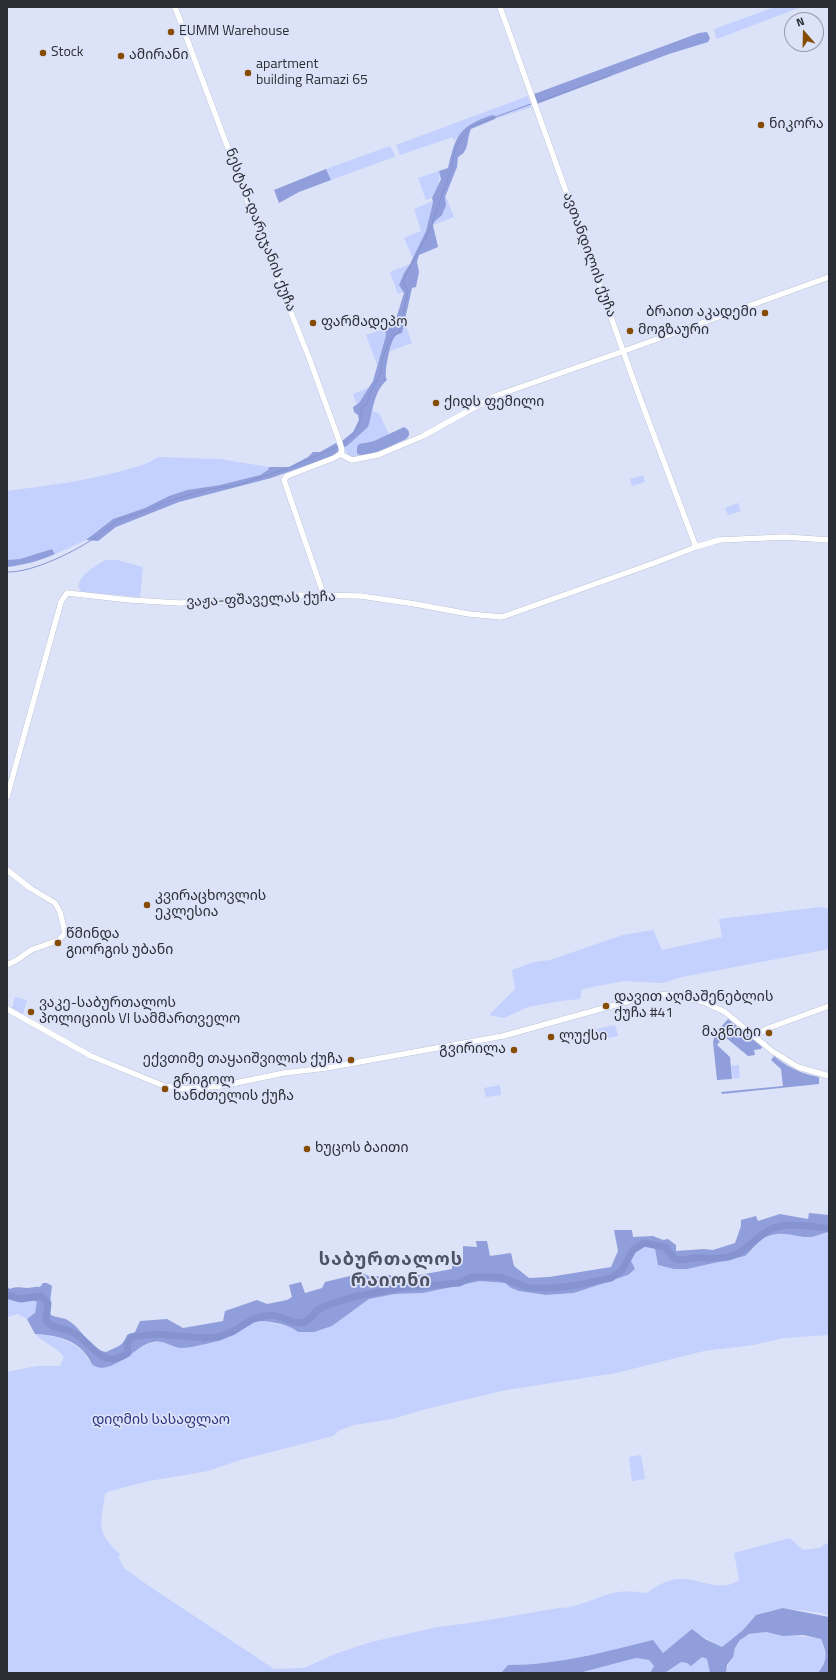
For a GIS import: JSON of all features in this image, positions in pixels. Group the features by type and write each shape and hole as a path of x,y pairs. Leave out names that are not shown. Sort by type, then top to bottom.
{"street":[{"name":"ნესტან-დარეჯანის ქუჩა","path":"176,7 270,260 308,355 341,445 340,454"},
{"name":"ავთანდილის ქუჩა","path":"500,7 659,450 678,496 696,547"},
{"path":"324,596 284,483 285,477 334,458 340,454 352,460 378,455 423,436 495,396 829,277"},
{"path":"696,547 720,540 784,537 829,540"},
{"name":"ვაჟა-ფშაველას ქუჩა","path":"7,797 61,602 67,593 130,600 178,603 270,601 296,595 361,596 469,614 502,617 650,565 696,547"},
{"path":"7,870 30,888 55,903 60,912 65,933 59,940 31,950 17,960 7,964"},
{"path":"7,1009 97,1059 164,1086 186,1089 221,1086 284,1073 326,1068 503,1036 565,1018 656,995 673,994 704,1002 725,1012 772,1050 798,1067 829,1076"},
{"path":"756,1036 766,1029 829,1006"}],"green space":[{"path":"775,7 801,7 784,12 784,13 717,39 714,29"},
{"path":"528,96 531,107 495,119 496,116 492,115 458,136 454,141 453,137 400,155 396,145"},
{"path":"390,146 395,155 394,157 331,180 326,169"},
{"path":"439,171 439,182 432,198 426,200 418,178"},
{"path":"445,197 454,217 433,225 444,209 446,202"},
{"path":"433,201 426,231 413,259 404,238 421,231 414,209"},
{"path":"410,264 399,285 404,292 398,294 390,272"},
{"path":"404,321 412,343 390,351 394,337 402,332"},
{"path":"397,324 385,330 386,335 377,365 366,335"},
{"path":"370,387 359,403 357,405 353,394"},
{"path":"372,411 379,413 389,435 374,441 364,442 357,454 360,456 351,457 347,454 344,447 347,446 361,432 372,414"},
{"path":"158,457 220,459 269,467 268,470 260,475 220,485 187,490 169,496 145,508 113,519 86,540 55,554 52,549 20,559 7,560 7,491 108,475 141,466"},
{"path":"643,475 645,482 632,486 630,479"},
{"path":"738,503 741,511 728,515 725,508"},
{"path":"106,560 117,560 143,567 140,597 82,592 79,588 79,583 82,579 91,569"},
{"path":"821,907 829,909 829,949 682,977 663,983 624,981 582,989 580,999 528,1007 504,1018 489,1015 515,989 512,970 534,962 550,960 623,935 653,930 662,950 722,937 719,919"},
{"path":"15,997 27,1000 23,1014 12,1008"},
{"path":"615,1025 618,1036 595,1041 592,1030"},
{"path":"739,1065 740,1078 733,1079 731,1066"},
{"path":"500,1085 501,1095 486,1097 484,1088"},
{"name":"დიღმის სასაფლაო","path":"829,1232 829,1335 784,1338 753,1345 704,1351 616,1373 506,1390 426,1409 392,1419 354,1425 340,1430 333,1436 240,1460 208,1471 149,1481 110,1491 105,1494 101,1520 103,1533 107,1540 120,1554 119,1558 124,1568 274,1669 304,1668 335,1654 371,1642 438,1627 574,1606 619,1592 647,1593 659,1585 672,1580 681,1579 718,1585 732,1584 739,1580 734,1553 790,1538 803,1550 819,1548 829,1542 829,1616 821,1613 783,1608 756,1615 743,1630 722,1647 700,1635 663,1653 652,1641 545,1663 508,1665 501,1673 7,1673 7,1372 37,1366 60,1366 64,1357 58,1350 35,1334 52,1336 75,1345 87,1356 91,1364 132,1353 148,1344 162,1341 181,1348 225,1338 253,1322 261,1321 293,1327 332,1326 369,1299 395,1294 423,1293 480,1281 505,1283 511,1288 519,1291 546,1295 574,1293 628,1275 635,1269 625,1260 628,1253 645,1246 655,1249 658,1265 664,1266 712,1263 745,1256 752,1251 761,1240 768,1236 784,1233 811,1237"},
{"path":"7,1299 17,1302 32,1300 38,1302 35,1313 27,1319 18,1314 7,1317"},
{"path":"641,1455 645,1479 632,1481 629,1457"},
{"path":"766,1632 780,1635 821,1639 824,1648 825,1660 818,1673 726,1673 741,1639 749,1635"},
{"path":"702,1657 707,1659 710,1673 665,1673 681,1662 687,1663"},
{"path":"636,1658 649,1660 654,1666 650,1673 579,1673"}],"shaded area":[{"path":"707,32 710,38 708,42 669,54 537,104 534,94 699,33"},
{"path":"492,115 496,116 495,119 471,129 466,148 462,155 458,157 457,167 445,197 446,205 442,215 433,225 438,247 419,255 417,262 419,272 416,287 412,288 402,333 397,335 392,342 386,366 387,380 382,385 376,396 368,427 344,447 342,441 353,432 359,420 353,407 359,403 373,381 386,335 385,330 397,324 396,319 404,293 399,285 426,231 433,202 432,198 441,179 439,171 448,168 453,147 456,140 465,128"},
{"path":"326,169 331,180 299,192 279,203 274,190"},
{"path":"404,427 409,433 409,436 406,439 374,453 362,455 357,454 357,447 359,444 374,441"},
{"path":"336,443 339,449 336,455 271,478 179,502 116,527 98,541 86,540 113,519 145,508 169,496 187,490 220,485 260,475 268,470 269,467 289,467 308,457 313,452 320,452"},
{"path":"52,549 55,554 31,562 7,567 7,560 20,559"},
{"path":"728,1019 762,1047 761,1049 754,1050 755,1055 748,1056 724,1036 717,1045 730,1057 732,1079 717,1080 713,1042 715,1034"},
{"path":"774,1056 795,1070 819,1077 819,1084 722,1094 721,1092 783,1086 781,1069 771,1060"},
{"path":"809,1213 829,1215 829,1232 811,1237 775,1234 765,1237 745,1256 687,1269 674,1269 658,1265 655,1249 645,1246 628,1253 625,1260 631,1261 635,1269 628,1275 574,1293 546,1295 519,1291 511,1288 505,1283 480,1281 423,1293 395,1294 369,1299 332,1326 314,1332 298,1332 294,1329 276,1323 262,1321 252,1323 233,1335 211,1343 181,1348 158,1341 149,1343 117,1363 103,1368 93,1365 82,1350 71,1342 50,1335 35,1334 27,1319 35,1313 37,1302 32,1300 17,1302 7,1299 7,1287 10,1289 17,1287 40,1287 43,1283 47,1283 52,1286 49,1311 51,1315 69,1321 95,1347 106,1352 119,1346 124,1342 127,1335 135,1332 140,1321 167,1319 183,1328 223,1321 225,1311 257,1300 267,1304 287,1300 292,1297 289,1285 301,1282 305,1293 322,1288 325,1282 362,1273 371,1277 391,1275 392,1280 452,1269 452,1266 463,1262 463,1246 477,1247 476,1241 487,1241 490,1256 511,1253 514,1266 529,1278 549,1277 611,1267 618,1251 614,1230 632,1230 633,1237 653,1236 663,1240 668,1239 676,1245 676,1251 704,1249 713,1250 735,1243 741,1226 741,1220 756,1216 758,1221 780,1214 808,1219"},
{"path":"783,1608 829,1617 829,1673 818,1673 824,1664 826,1656 821,1639 803,1635 783,1636 766,1632 749,1634 740,1640 735,1648 733,1657 727,1665 726,1673 710,1673 707,1659 702,1657 691,1666 687,1663 681,1662 665,1673 650,1673 654,1666 649,1660 636,1658 579,1673 501,1673 508,1665 545,1663 563,1660 653,1640 663,1653 692,1629 705,1639 722,1647 743,1630 756,1615"}],"waterway":[{"path":"538,102 609,76 613,70"},
{"path":"343,443 355,432 360,419 362,407 367,404 370,393 381,373 382,360 389,342 394,335 399,333 408,292 403,281 430,229 451,170 456,146 471,126 531,104"},
{"path":"103,532 118,520 152,509 162,503 209,489 235,486 286,469 339,446"},
{"path":"7,572 29,569 55,560 68,554 99,535"},
{"path":"7,1295 21,1299 41,1296 48,1303 46,1321 49,1324 74,1333 81,1337 98,1354 111,1359 119,1358 128,1353 127,1343 131,1337 157,1334 204,1338 218,1337 232,1332 253,1319 274,1315 293,1322 303,1323 312,1317 316,1311 328,1305 353,1297 399,1288 459,1283 472,1277 500,1277 529,1288 554,1288 611,1278 622,1270 633,1250 644,1243 665,1247 675,1259 722,1258 739,1253 762,1234 771,1229 785,1225 829,1228"}],"place":[{"name":"EUMM Warehouse","path":"171,32"},
{"name":"Stock","path":"43,53"},
{"name":"ამირანი","path":"121,56"},
{"name":"apartment building Ramazi 65","path":"248,73"},
{"name":"ნიკორა","path":"761,125"},
{"name":"ბრაით აკადემი","path":"765,313"},
{"name":"ფარმადეპო","path":"313,323"},
{"name":"მოგზაური","path":"630,331"},
{"name":"ქიდს ფემილი","path":"436,403"},
{"name":"კვირაცხოვლის ეკლესია","path":"147,905"},
{"name":"წმინდა გიორგის უბანი","path":"58,943"},
{"name":"დავით აღმაშენებლის ქუჩა #41","path":"606,1006"},
{"name":"ვაკე-საბურთალოს პოლიციის VI სამმართველო","path":"31,1012"},
{"name":"მაგნიტი","path":"769,1033"},
{"name":"ლუქსი","path":"551,1037"},
{"name":"გვირილა","path":"514,1050"},
{"name":"ექვთიმე თაყაიშვილის ქუჩა","path":"351,1060"},
{"name":"გრიგოლ ხანძთელის ქუჩა","path":"165,1089"},
{"name":"ხუცოს ბაითი","path":"307,1149"}],"district":[{"name":"საბურთალოს რაიონი","path":"391,1271"}]}
